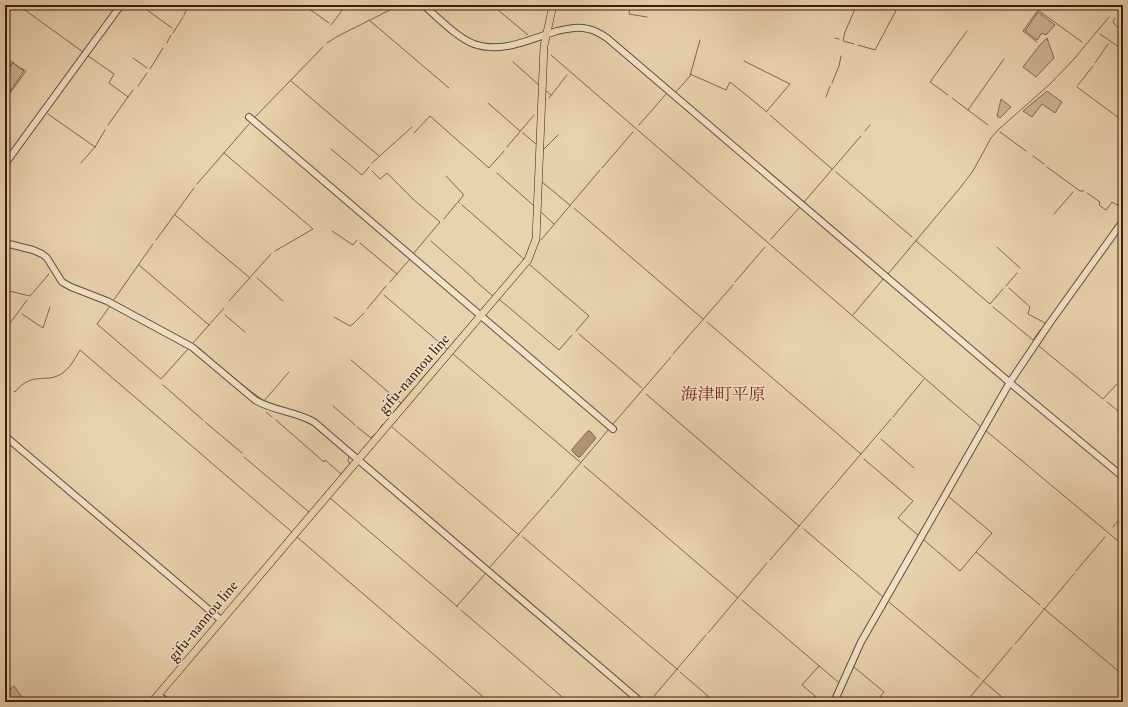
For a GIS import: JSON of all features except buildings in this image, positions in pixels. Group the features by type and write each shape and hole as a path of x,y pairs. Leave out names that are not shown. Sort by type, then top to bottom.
{"main road":[{"name":"gifu-nannou line","path":"152,702 293,535 526,264 536,239 544,46 553,5"}],"street":[{"path":"5,164 121,5"},
{"path":"423,5 464,38 481,46 504,47 546,34 576,28 591,30 607,38 1123,477"},
{"path":"249,117 613,429"},
{"path":"834,702 862,642 1010,382 1123,221"},
{"path":"5,243 33,250 42,254 47,258 62,282 107,302 192,347 255,400 270,407 302,415 309,419 358,459 641,702"},
{"path":"5,436 221,620"},
{"path":"158,695 167,702"}],"shaded area":[{"path":"1038,12 1055,25 1046,35 1042,33 1037,40 1025,31"},
{"path":"1047,38 1054,58 1036,77 1023,67"},
{"path":"13,63 24,71 5,99 5,74"},
{"path":"1047,91 1062,102 1055,113 1042,104 1032,117 1023,111"},
{"path":"1001,99 1011,107 1000,118 997,116"},
{"path":"588,431 590,431 596,438 580,457 578,457 572,449"},
{"path":"14,686 25,702 5,702 5,693"}],"waterway":[{"path":"18,5 83,52"},
{"path":"140,5 172,28"},
{"path":"184,15 189,5"},
{"path":"286,5 290,8"},
{"path":"327,43 400,5"},
{"path":"492,5 528,35"},
{"path":"630,5 629,14 647,17"},
{"path":"858,45 875,50 899,5"},
{"path":"1031,5 1082,42"},
{"path":"293,9 305,6 329,23"},
{"path":"331,25 344,8"},
{"path":"854,44 843,41 845,32 855,9"},
{"path":"1037,42 1023,31 1038,10"},
{"path":"173,33 183,17"},
{"path":"888,274 973,171 991,138 1050,84 1074,59 1109,17"},
{"path":"1115,18 1113,22 1123,31"},
{"path":"369,20 449,88"},
{"path":"948,95 930,82 967,31"},
{"path":"1100,34 1123,50"},
{"path":"167,43 171,35"},
{"path":"835,38 839,39"},
{"path":"676,92 690,76 700,40"},
{"path":"1095,63 1108,44"},
{"path":"255,117 323,47"},
{"path":"150,69 163,48"},
{"path":"551,55 981,427"},
{"path":"88,56 114,74 109,83 128,97"},
{"path":"832,83 839,66 841,56"},
{"path":"5,57 19,67"},
{"path":"133,58 147,68"},
{"path":"968,110 1004,59"},
{"path":"744,61 790,84 767,111"},
{"path":"5,73 13,62"},
{"path":"513,62 539,85"},
{"path":"1078,85 1093,66"},
{"path":"5,100 26,71 21,68"},
{"path":"138,86 147,73"},
{"path":"690,74 726,90 730,82 767,112"},
{"path":"549,98 567,75"},
{"path":"291,81 379,156"},
{"path":"826,97 830,86"},
{"path":"1077,87 1123,121"},
{"path":"108,125 133,90"},
{"path":"545,90 551,95"},
{"path":"639,125 667,93"},
{"path":"952,98 988,125"},
{"path":"488,103 520,131"},
{"path":"48,114 95,147"},
{"path":"507,147 534,115"},
{"path":"770,115 832,169"},
{"path":"414,133 430,116 489,168 504,151"},
{"path":"197,184 249,124"},
{"path":"865,131 870,125"},
{"path":"372,163 412,127"},
{"path":"81,163 95,147 105,130"},
{"path":"602,168 633,132"},
{"path":"1000,132 1026,151"},
{"path":"523,133 536,144"},
{"path":"543,150 558,135"},
{"path":"804,202 861,136"},
{"path":"331,149 362,175 369,167"},
{"path":"224,153 313,229 275,251"},
{"path":"1033,156 1044,164"},
{"path":"1047,167 1080,191 1084,191"},
{"path":"541,240 600,170"},
{"path":"372,171 380,179 387,173 414,200 440,222 413,254"},
{"path":"836,172 912,237"},
{"path":"497,173 534,206"},
{"path":"446,176 463,194 458,202 459,203"},
{"path":"1123,181 1120,185 1123,187"},
{"path":"542,182 571,206"},
{"path":"156,240 194,188"},
{"path":"1054,214 1073,192"},
{"path":"1087,193 1100,202 1099,205 1106,210 1112,202 1117,205 1123,198"},
{"path":"444,219 457,203"},
{"path":"462,205 525,260"},
{"path":"771,239 800,207"},
{"path":"574,208 703,319"},
{"path":"541,212 554,224"},
{"path":"175,215 250,278"},
{"path":"332,231 353,245 357,240"},
{"path":"431,241 493,296"},
{"path":"916,241 990,304 1003,289"},
{"path":"360,243 397,274"},
{"path":"113,301 153,244"},
{"path":"735,282 765,247"},
{"path":"997,247 1020,268"},
{"path":"229,301 271,254"},
{"path":"390,282 410,259"},
{"path":"139,265 209,325"},
{"path":"530,265 589,316 576,331"},
{"path":"1006,286 1017,273"},
{"path":"5,290 30,296 49,274"},
{"path":"257,278 283,301"},
{"path":"853,315 884,278"},
{"path":"673,354 733,285"},
{"path":"367,309 386,286"},
{"path":"1009,288 1030,307 1028,314 1045,323"},
{"path":"384,295 447,349"},
{"path":"499,299 559,350 572,335"},
{"path":"5,330 27,300"},
{"path":"110,306 97,324 161,379 188,349"},
{"path":"22,314 43,328 50,307"},
{"path":"993,307 1033,340 1041,329"},
{"path":"193,343 224,308"},
{"path":"334,317 350,326 364,313"},
{"path":"225,315 245,332"},
{"path":"707,322 861,454"},
{"path":"419,382 464,330"},
{"path":"579,334 642,388"},
{"path":"1039,346 1103,399 1117,384"},
{"path":"199,348 210,358"},
{"path":"14,391 15,392 28,381 59,375 69,367 80,350 292,532"},
{"path":"453,354 580,462"},
{"path":"613,424 671,357"},
{"path":"351,360 401,403"},
{"path":"241,384 264,401 289,372"},
{"path":"230,375 236,380"},
{"path":"1120,380 1123,376"},
{"path":"893,417 924,379"},
{"path":"5,382 9,386"},
{"path":"163,385 203,420"},
{"path":"390,416 414,388"},
{"path":"646,394 799,526"},
{"path":"1107,402 1123,415"},
{"path":"333,406 355,425"},
{"path":"266,412 272,417"},
{"path":"284,414 292,416"},
{"path":"831,489 891,419"},
{"path":"276,420 324,462 325,460 341,474 350,464 348,461 349,456 312,425 304,421"},
{"path":"205,422 242,453"},
{"path":"380,428 383,424"},
{"path":"357,427 371,438 374,435"},
{"path":"392,427 519,535"},
{"path":"551,498 609,429"},
{"path":"985,430 1123,545"},
{"path":"881,439 914,468"},
{"path":"244,457 309,512"},
{"path":"864,459 913,501 898,518 918,535"},
{"path":"584,466 738,598"},
{"path":"770,560 829,491"},
{"path":"949,497 992,533 976,552 1040,605"},
{"path":"330,498 458,607"},
{"path":"490,567 549,500"},
{"path":"1113,527 1123,515"},
{"path":"804,529 883,597"},
{"path":"297,537 489,702"},
{"path":"523,537 678,670"},
{"path":"1076,571 1105,537"},
{"path":"924,540 960,571 976,552"},
{"path":"708,633 767,563"},
{"path":"457,606 486,573"},
{"path":"1015,644 1074,574"},
{"path":"742,600 838,682"},
{"path":"889,602 979,678"},
{"path":"1043,608 1123,675"},
{"path":"461,610 568,702"},
{"path":"649,702 706,635"},
{"path":"966,702 1012,647"},
{"path":"819,666 802,685 822,702"},
{"path":"854,667 884,692 876,702"},
{"path":"680,672 715,702"},
{"path":"983,681 1008,702"}],"district":[{"name":"海津町平原","path":"723,394"}]}
